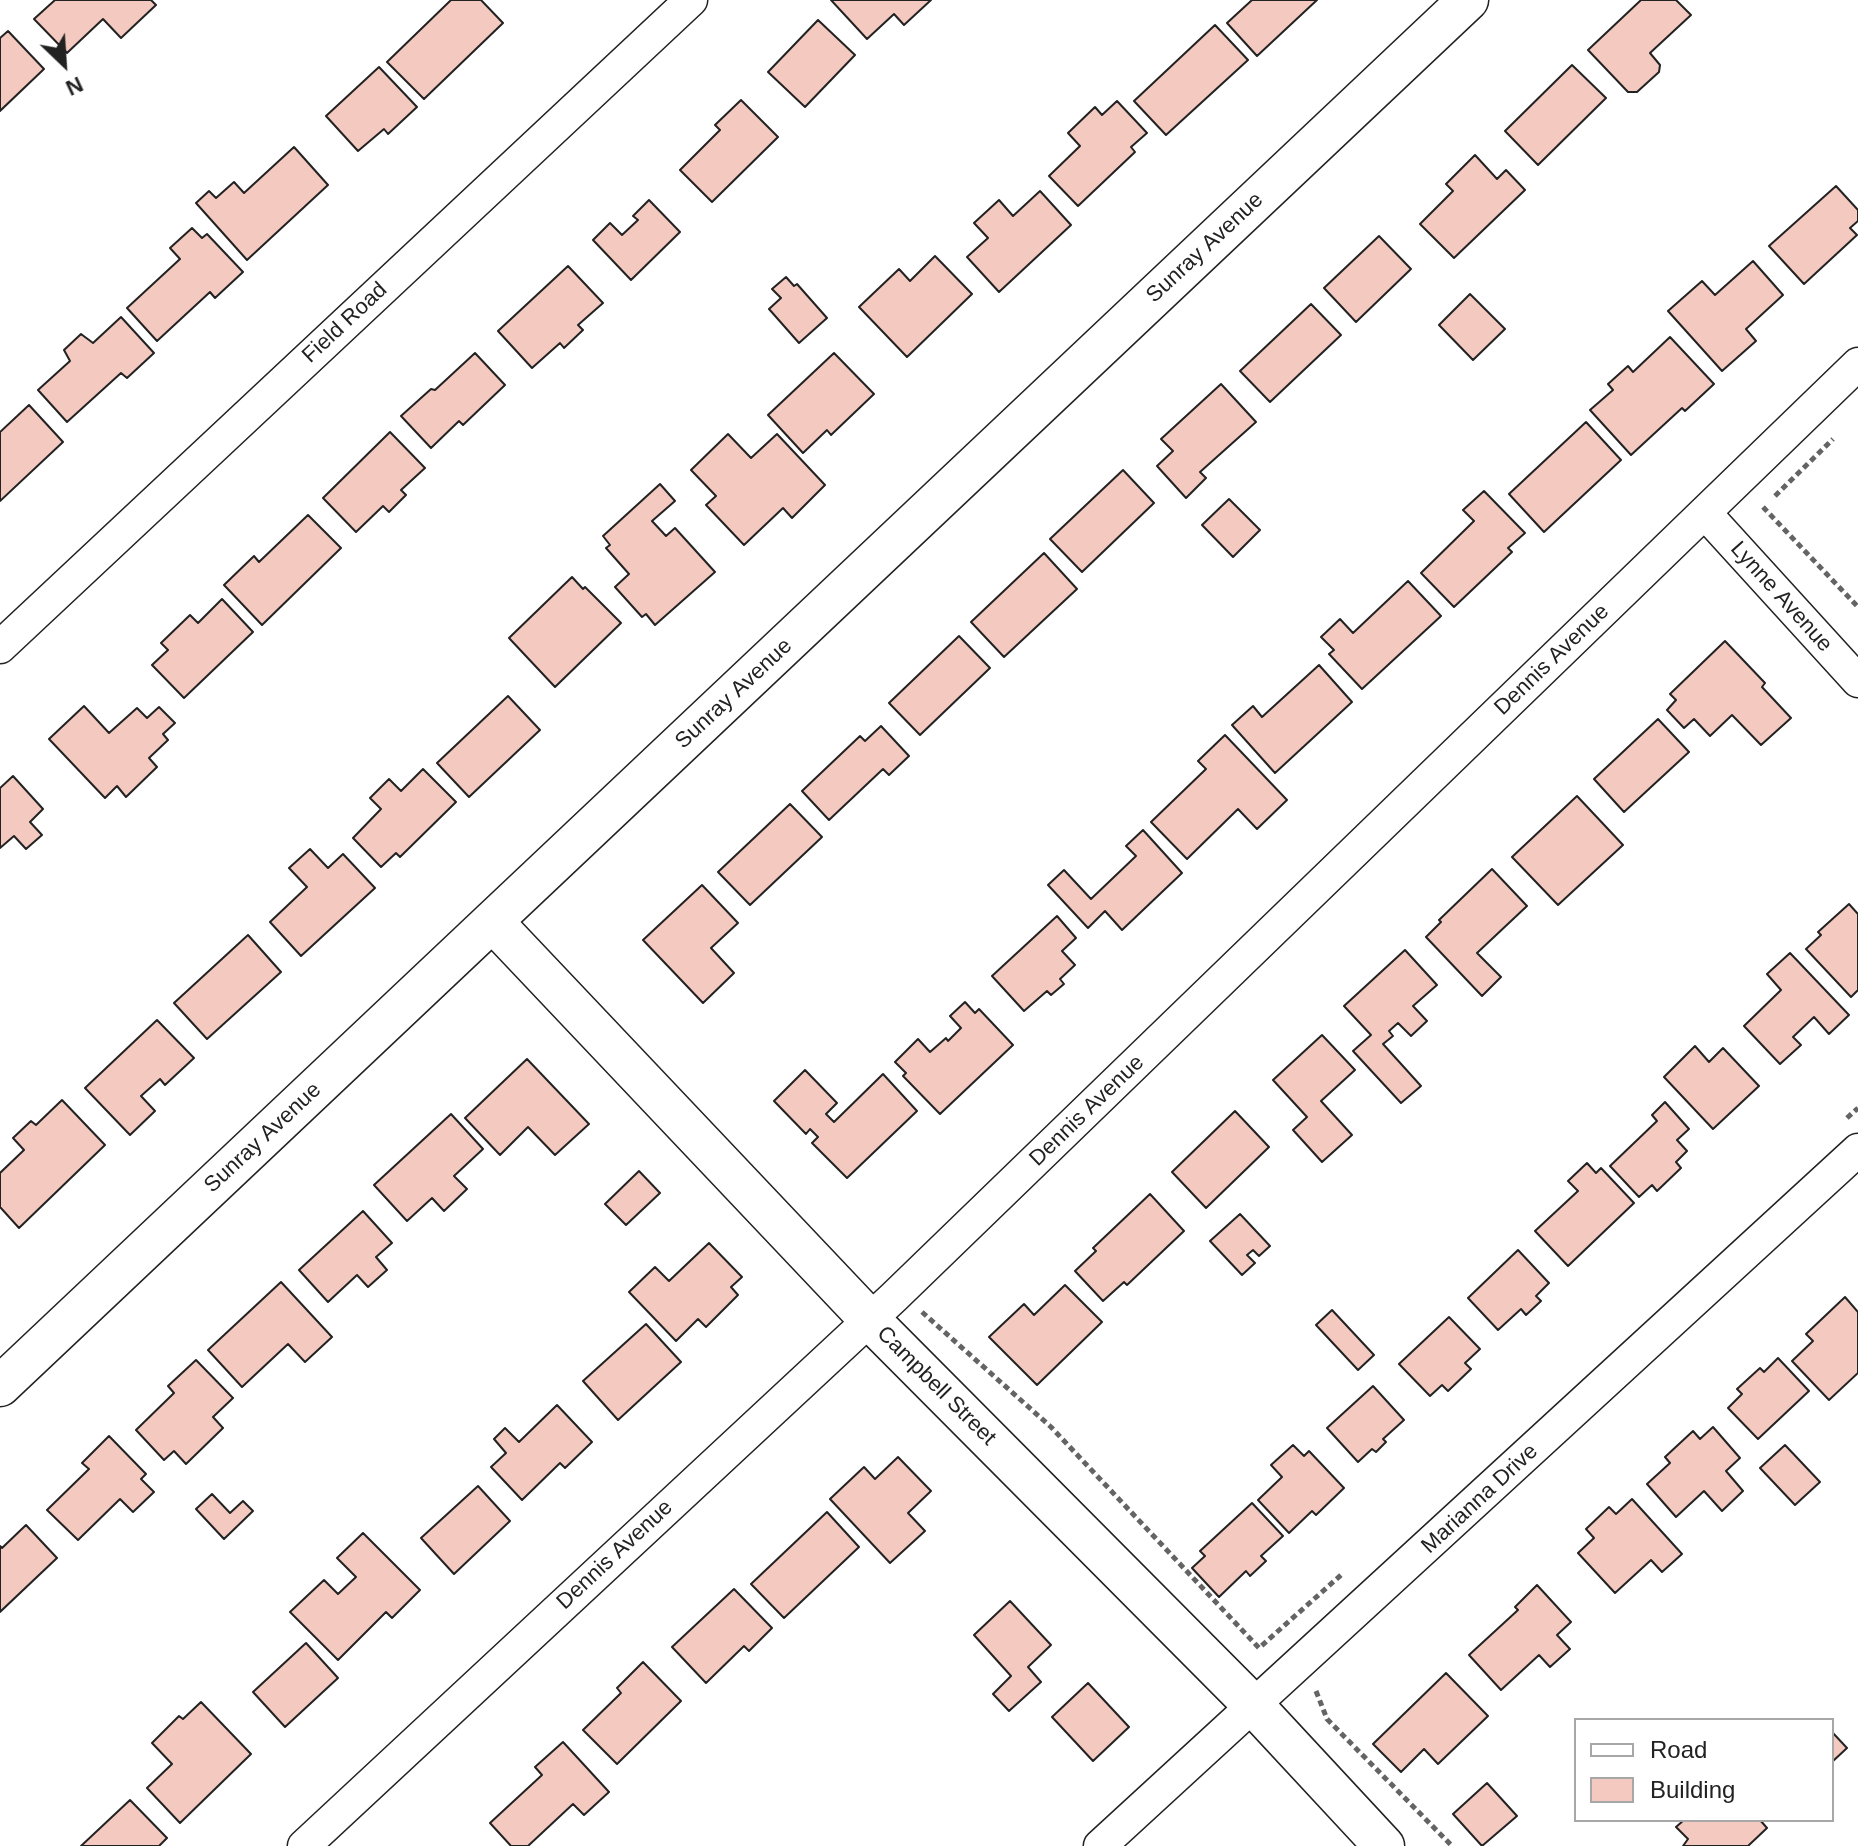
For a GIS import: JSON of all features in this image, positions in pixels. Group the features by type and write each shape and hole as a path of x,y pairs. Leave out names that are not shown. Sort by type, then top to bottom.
{"street":[{"name":"Field Road","path":"0,647 691,0"},
{"name":"Sunray Avenue","path":"0,1386 1468,0"},
{"name":"Dennis Avenue","path":"304,1846 893,1298 1858,364"},
{"name":"Lynne Avenue","path":"1705,513 1858,681"},
{"name":"Campbell Street","path":"493,922 869,1319 1254,1706 1384,1846"},
{"name":"Marianna Drive","path":"1100,1846 1254,1706 1847,1139"}],"path":[{"path":"1775,496 1838,434"},
{"path":"1753,516 1763,507 1858,607"},
{"path":"1847,1139 1858,1108"},
{"path":"928,1302 922,1313 1051,1427 1259,1648 1352,1564"},
{"path":"1316,1690 1327,1719 1452,1846"}],"building":[{"path":"55,0 151,0 156,5 121,38 103,19 67,53 34,19"},
{"path":"451,0 481,0 503,23 424,99 387,62"},
{"path":"831,0 931,0 904,25 894,14 867,39"},
{"path":"1252,0 1317,0 1257,56 1227,23"},
{"path":"1641,0 1676,0 1691,15 1650,53 1660,65 1659,72 1637,92 1628,92 1588,50"},
{"path":"818,20 855,55 805,107 768,72"},
{"path":"1215,25 1248,60 1166,135 1134,101"},
{"path":"8,31 44,69 0,111 0,38"},
{"path":"1572,65 1606,98 1538,165 1505,131"},
{"path":"379,67 417,107 388,134 384,129 358,151 326,116"},
{"path":"741,100 778,137 712,202 680,170 720,130 715,125"},
{"path":"1117,101 1147,133 1131,147 1135,152 1078,206 1049,176 1080,146 1068,133 1095,107 1102,115"},
{"path":"294,147 328,185 247,260 196,203 209,191 216,198 234,182 244,193"},
{"path":"1475,155 1497,179 1506,170 1525,190 1454,258 1420,224 1453,191 1446,184"},
{"path":"1836,186 1858,210 1858,221 1850,228 1857,235 1804,284 1769,246"},
{"path":"1040,191 1071,225 999,292 967,257 988,238 974,223 999,200 1013,216"},
{"path":"649,200 680,232 631,280 593,240 610,223 622,235 638,220 633,216"},
{"path":"192,228 202,238 207,234 243,272 215,298 210,292 157,341 127,308 180,259 170,248"},
{"path":"1379,236 1411,269 1356,322 1324,288"},
{"path":"935,256 972,294 907,357 859,307 899,269 910,281"},
{"path":"1753,261 1783,295 1746,329 1756,341 1722,371 1668,311 1702,281 1715,295"},
{"path":"568,266 603,303 578,325 583,330 564,348 560,343 532,368 498,331"},
{"path":"786,277 794,286 797,284 827,318 799,343 769,309 781,298 772,289"},
{"path":"1470,294 1505,329 1473,360 1439,325"},
{"path":"1311,304 1341,335 1270,402 1240,371"},
{"path":"121,317 154,353 127,378 121,373 67,422 38,390 70,361 64,350 81,334 93,343"},
{"path":"1670,337 1714,384 1685,411 1682,408 1631,455 1590,410 1613,390 1608,384 1628,366 1633,372"},
{"path":"475,353 505,385 463,425 459,421 431,448 401,416"},
{"path":"834,353 874,394 831,435 827,430 803,453 768,415"},
{"path":"1221,384 1256,422 1200,472 1206,478 1186,498 1157,466 1173,451 1161,439"},
{"path":"29,405 63,442 0,501 0,432"},
{"path":"1586,422 1621,460 1544,532 1509,494"},
{"path":"390,432 425,468 401,490 406,495 389,512 383,506 356,532 323,498"},
{"path":"728,434 751,458 777,434 825,485 792,518 783,508 744,545 706,505 716,496 691,470"},
{"path":"1123,470 1154,503 1082,572 1050,539"},
{"path":"660,484 675,501 652,521 666,536 675,528 715,572 655,625 646,614 642,617 615,587 629,574 606,548 610,545 603,536"},
{"path":"1484,491 1525,533 1508,548 1512,552 1454,607 1421,573 1474,521 1463,510"},
{"path":"1229,499 1260,530 1233,557 1202,525"},
{"path":"308,515 341,548 262,625 224,585 254,556 259,562"},
{"path":"1044,553 1077,589 1004,657 971,622"},
{"path":"572,577 621,623 555,687 509,638"},
{"path":"1408,581 1441,616 1362,689 1329,654 1334,650 1321,637 1340,619 1353,633"},
{"path":"222,599 253,632 184,698 152,665 168,650 161,643 190,615 198,623"},
{"path":"959,636 990,668 920,735 889,703"},
{"path":"1725,641 1765,683 1762,687 1791,718 1761,745 1732,715 1710,736 1694,719 1684,728 1667,710 1676,700 1670,694"},
{"path":"1319,665 1352,702 1275,773 1232,725 1253,706 1262,717"},
{"path":"508,696 540,730 469,797 437,763"},
{"path":"84,706 109,733 137,708 147,718 159,707 175,723 163,734 168,740 149,758 157,767 126,797 117,786 105,798 49,739"},
{"path":"1658,719 1689,752 1624,812 1594,779"},
{"path":"881,726 909,756 889,775 883,769 829,820 802,791 860,736 865,741"},
{"path":"1225,735 1287,800 1257,829 1238,809 1187,859 1151,822 1206,769 1198,761"},
{"path":"423,769 456,802 400,857 396,853 381,867 353,838 381,809 370,798 389,779 401,791"},
{"path":"13,776 43,809 30,822 42,835 26,849 14,836 0,848 0,788"},
{"path":"1577,796 1623,845 1558,905 1512,857"},
{"path":"790,804 822,837 750,905 718,872"},
{"path":"1143,830 1182,873 1122,930 1105,911 1088,928 1048,885 1064,870 1091,899 1136,856 1126,846"},
{"path":"310,849 328,868 343,854 375,888 301,956 270,922 307,887 289,868"},
{"path":"1492,869 1527,906 1477,953 1501,977 1482,996 1426,937 1441,922 1439,920"},
{"path":"702,885 738,923 711,948 734,973 703,1003 643,940"},
{"path":"1849,904 1858,914 1858,990 1851,997 1806,949 1821,935 1818,932"},
{"path":"1057,916 1076,938 1062,951 1075,965 1060,979 1064,984 1051,995 1047,991 1024,1011 992,976"},
{"path":"248,935 281,972 207,1039 174,1003"},
{"path":"1405,950 1437,985 1413,1006 1427,1021 1411,1036 1398,1023 1389,1031 1393,1036 1383,1044 1421,1086 1401,1103 1353,1051 1371,1035 1344,1006"},
{"path":"1790,953 1849,1015 1829,1034 1814,1017 1793,1037 1801,1045 1780,1064 1744,1026 1781,990 1767,974"},
{"path":"965,1002 975,1013 979,1009 1013,1045 940,1114 903,1076 906,1073 895,1062 918,1039 930,1052 946,1038 948,1041 961,1028 950,1016"},
{"path":"157,1020 194,1058 165,1085 160,1079 141,1096 155,1111 130,1135 85,1088"},
{"path":"1322,1035 1355,1070 1321,1101 1352,1135 1322,1162 1293,1130 1307,1117 1273,1080"},
{"path":"1695,1046 1709,1062 1723,1048 1759,1086 1713,1129 1664,1077"},
{"path":"527,1059 589,1124 555,1155 528,1127 500,1155 465,1118"},
{"path":"805,1070 837,1103 826,1114 834,1122 883,1074 917,1111 847,1178 812,1143 818,1137 810,1129 806,1134 774,1101"},
{"path":"62,1100 105,1145 19,1228 0,1207 0,1173 24,1150 13,1138 31,1121 36,1125"},
{"path":"1665,1102 1689,1129 1677,1140 1687,1151 1676,1162 1681,1168 1657,1191 1652,1185 1639,1197 1610,1166 1657,1121 1652,1115"},
{"path":"1235,1111 1269,1147 1206,1208 1172,1172"},
{"path":"451,1114 483,1149 454,1176 467,1189 444,1211 432,1198 407,1221 374,1185"},
{"path":"1587,1163 1596,1173 1601,1168 1634,1203 1568,1266 1535,1231 1578,1191 1568,1181"},
{"path":"639,1171 660,1193 626,1225 605,1204"},
{"path":"1150,1194 1184,1231 1127,1285 1124,1282 1103,1301 1075,1271 1096,1251 1093,1248"},
{"path":"363,1211 392,1243 376,1257 387,1270 368,1287 357,1275 328,1302 299,1270"},
{"path":"1240,1214 1270,1246 1259,1256 1253,1250 1247,1255 1255,1263 1242,1275 1210,1241"},
{"path":"709,1243 742,1277 731,1287 738,1295 706,1327 698,1319 676,1341 629,1292 655,1267 669,1281"},
{"path":"1518,1250 1549,1283 1536,1296 1541,1301 1526,1315 1521,1309 1498,1330 1468,1298"},
{"path":"281,1282 332,1337 305,1362 288,1344 242,1387 208,1350"},
{"path":"1065,1285 1102,1322 1037,1385 989,1337 1024,1304 1034,1315"},
{"path":"1845,1297 1858,1312 1858,1373 1829,1400 1792,1361 1813,1341 1806,1334"},
{"path":"1332,1310 1374,1355 1358,1370 1316,1325"},
{"path":"1449,1317 1480,1349 1465,1363 1471,1369 1448,1391 1442,1385 1430,1396 1399,1364"},
{"path":"646,1324 681,1362 618,1420 583,1381"},
{"path":"1778,1358 1809,1391 1758,1439 1728,1408 1742,1394 1737,1389 1760,1368 1764,1372"},
{"path":"196,1360 233,1398 213,1417 223,1428 186,1464 174,1451 164,1460 136,1430 174,1393 168,1386"},
{"path":"1373,1386 1404,1420 1383,1439 1386,1442 1376,1452 1372,1449 1358,1462 1327,1428"},
{"path":"557,1405 592,1442 565,1468 560,1463 522,1500 491,1467 506,1453 494,1439 505,1428 519,1442"},
{"path":"1713,1427 1740,1458 1726,1471 1743,1491 1722,1511 1704,1491 1676,1517 1647,1484 1670,1463 1665,1457 1693,1431 1700,1439"},
{"path":"109,1436 146,1474 141,1479 154,1492 133,1512 120,1499 78,1540 47,1510 89,1469 82,1463"},
{"path":"1293,1445 1304,1456 1309,1451 1344,1488 1316,1515 1312,1511 1289,1533 1258,1500 1282,1477 1271,1465"},
{"path":"1785,1445 1820,1482 1795,1505 1760,1468"},
{"path":"898,1457 931,1491 908,1513 925,1531 890,1563 830,1499 864,1467 875,1479"},
{"path":"478,1486 510,1521 454,1574 421,1538"},
{"path":"212,1494 230,1513 243,1501 253,1511 224,1539 196,1509"},
{"path":"1632,1499 1682,1554 1662,1572 1651,1560 1615,1593 1578,1553 1594,1538 1586,1529 1609,1507 1616,1514"},
{"path":"1252,1503 1283,1536 1261,1556 1266,1561 1250,1576 1246,1571 1219,1597 1192,1568 1205,1556 1200,1551"},
{"path":"827,1512 859,1547 784,1618 751,1584"},
{"path":"26,1525 57,1558 0,1612 0,1546 2,1548"},
{"path":"363,1533 420,1590 392,1618 386,1612 338,1660 290,1612 324,1580 338,1594 356,1577 337,1558"},
{"path":"1537,1585 1571,1622 1557,1635 1570,1649 1550,1667 1539,1655 1501,1690 1469,1655 1518,1610 1515,1607"},
{"path":"734,1589 772,1628 749,1651 744,1646 706,1683 672,1647"},
{"path":"1010,1601 1051,1645 1028,1667 1041,1682 1009,1711 993,1694 1011,1676 974,1635"},
{"path":"306,1643 338,1678 285,1727 253,1692"},
{"path":"643,1662 681,1701 617,1764 583,1730 621,1693 617,1688"},
{"path":"1446,1673 1488,1716 1438,1764 1424,1749 1401,1772 1373,1744"},
{"path":"1088,1683 1129,1727 1093,1761 1052,1717"},
{"path":"201,1702 251,1754 180,1823 147,1788 172,1764 152,1743 179,1716 183,1719"},
{"path":"1834,1734 1847,1748 1834,1760"},
{"path":"563,1742 609,1792 584,1815 573,1804 528,1846 511,1846 490,1823 542,1775 535,1767"},
{"path":"1487,1783 1517,1816 1482,1846 1453,1814"},
{"path":"130,1800 167,1838 159,1846 81,1846"},
{"path":"1682,1822 1762,1822 1767,1828 1748,1846 1683,1846 1688,1839 1676,1827"}]}
